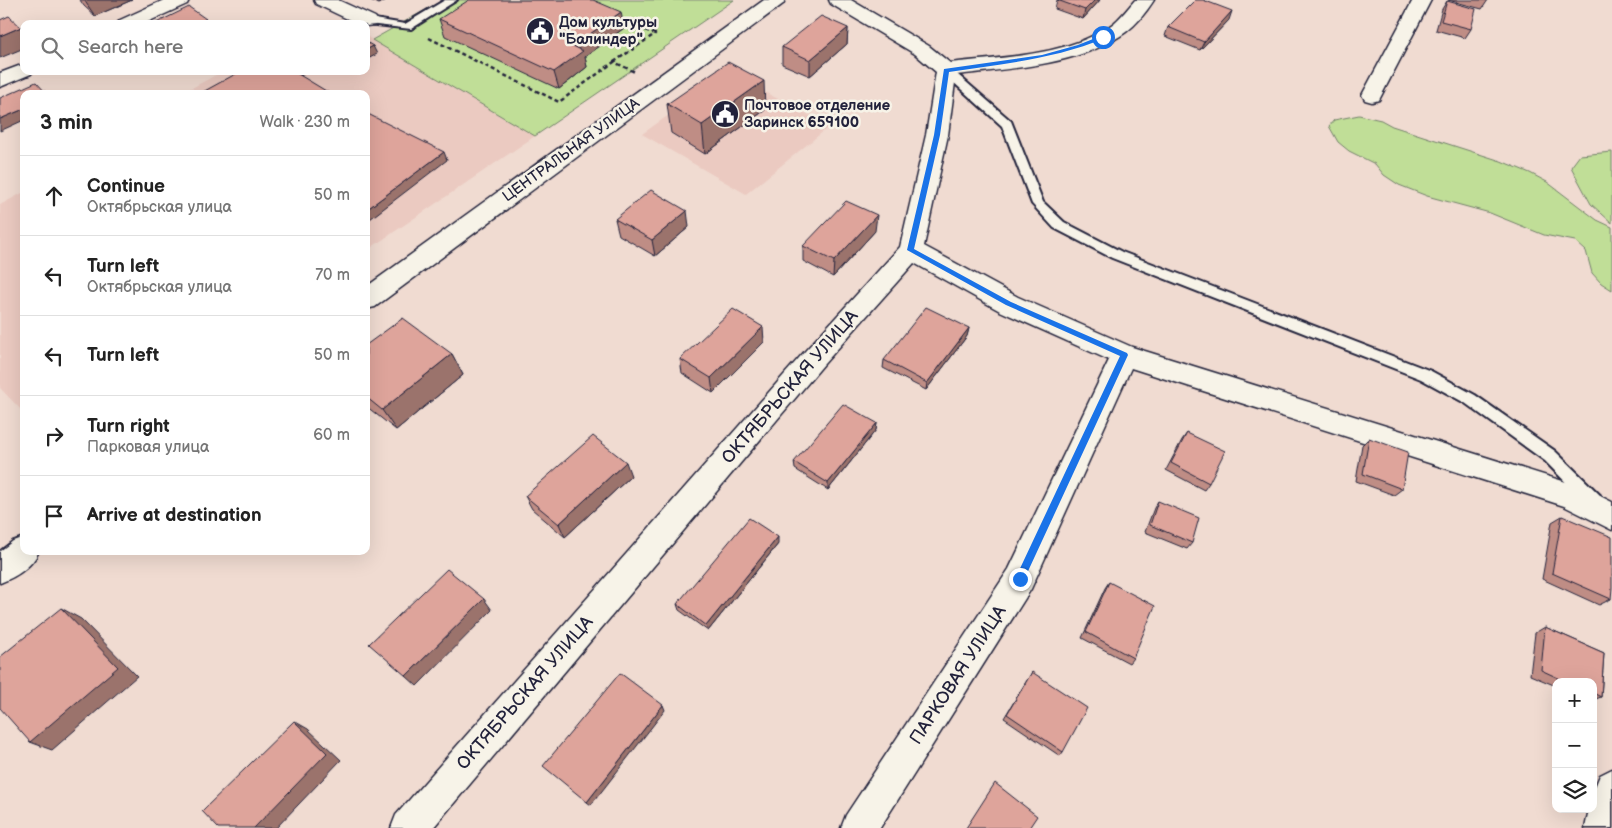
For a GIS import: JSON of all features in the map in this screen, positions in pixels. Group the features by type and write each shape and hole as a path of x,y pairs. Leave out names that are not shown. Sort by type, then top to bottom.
{"street":[{"path":"136,20 180,0"},
{"path":"323,0 368,20"},
{"name":"ЦЕНТРАЛЬНАЯ УЛИЦА","path":"370,297 776,0"},
{"path":"838,0 922,50 946,70 1042,57 1080,46 1103,37 1120,27 1145,0"},
{"path":"1372,96 1422,0"},
{"name":"ОКТЯБРЬСКАЯ УЛИЦА","path":"409,828 815,357 910,250 937,135 946,70"},
{"path":"0,81 20,72"},
{"path":"910,250 1009,304 1124,355 1572,496 1610,515"},
{"name":"ПАРКОВАЯ УЛИЦА","path":"859,828 1020,579 1124,355"},
{"path":"0,569 20,554"},
{"path":"1604,828 1612,787"}],"lane":[{"path":"370,20 407,27 452,0"},
{"path":"946,70 1007,124 1038,204 1059,225 1117,256 1426,375 1470,399 1550,456 1610,515"}],"path":[{"path":"407,27 559,102 655,34 618,19"},
{"path":"614,62 631,70"}],"shaded area":[{"path":"370,38 535,136 370,248 370,90 188,90 216,75 370,75"},
{"path":"728,73 830,126 746,194 642,134"},
{"path":"20,194 20,409 0,388 0,205"}],"green space":[{"path":"443,0 734,0 535,136 372,40"},
{"path":"1359,115 1381,120 1392,126 1501,161 1547,182 1597,220 1612,227 1612,290 1601,283 1592,273 1586,251 1575,241 1544,235 1490,213 1427,196 1399,185 1384,175 1375,164 1349,151 1338,142 1329,126 1334,120"},
{"path":"1612,152 1612,223 1591,204 1571,167 1580,155"}],"building":[{"path":"469,0 593,0 621,12 573,46 583,51 554,72 439,19"},
{"path":"1057,0 1095,0 1085,10"},
{"path":"1195,0 1203,0 1232,11 1204,42 1168,27"},
{"path":"1447,1 1476,9 1471,29 1441,21"},
{"path":"189,7 206,19 204,20 162,20"},
{"path":"9,16 20,27 0,36 0,20"},
{"path":"821,16 848,28 810,60 782,47"},
{"path":"728,62 764,81 702,125 667,104"},
{"path":"234,75 300,75 324,90 206,90"},
{"path":"36,82 43,90 20,90 20,111 0,119 0,98"},
{"path":"370,115 444,152 370,207"},
{"path":"651,190 687,211 652,240 615,219"},
{"path":"846,201 877,215 834,261 803,246"},
{"path":"926,307 969,328 927,383 884,360"},
{"path":"733,309 763,327 711,378 680,359"},
{"path":"403,318 452,354 382,410 370,400 370,342"},
{"path":"843,404 877,423 828,483 794,462"},
{"path":"1187,433 1225,451 1209,483 1171,463"},
{"path":"593,436 626,462 559,524 525,496"},
{"path":"1369,438 1408,452 1402,489 1363,474"},
{"path":"1158,501 1199,518 1192,543 1150,525"},
{"path":"1562,516 1612,537 1611,599 1552,573"},
{"path":"749,518 778,537 706,626 677,604"},
{"path":"447,569 484,599 406,676 369,644"},
{"path":"1109,582 1155,606 1133,658 1086,632"},
{"path":"61,608 118,667 30,742 0,708 0,657"},
{"path":"1545,627 1604,653 1601,697 1597,695 1597,678 1558,678 1541,670"},
{"path":"1032,672 1087,708 1063,752 1007,714"},
{"path":"620,673 663,705 587,802 543,766"},
{"path":"294,721 327,753 254,828 218,828 202,811"},
{"path":"995,783 1037,816 1029,828 966,828"}],"place":[{"name":"Дом культуры \"Балиндер\"","path":"540,31"},
{"name":"Почтовое отделение Заринск 659100","path":"725,114"}],"route":[{"path":"1020,579 1124,355 1009,304 910,250 937,135 946,70 1042,57 1103,37"}]}
